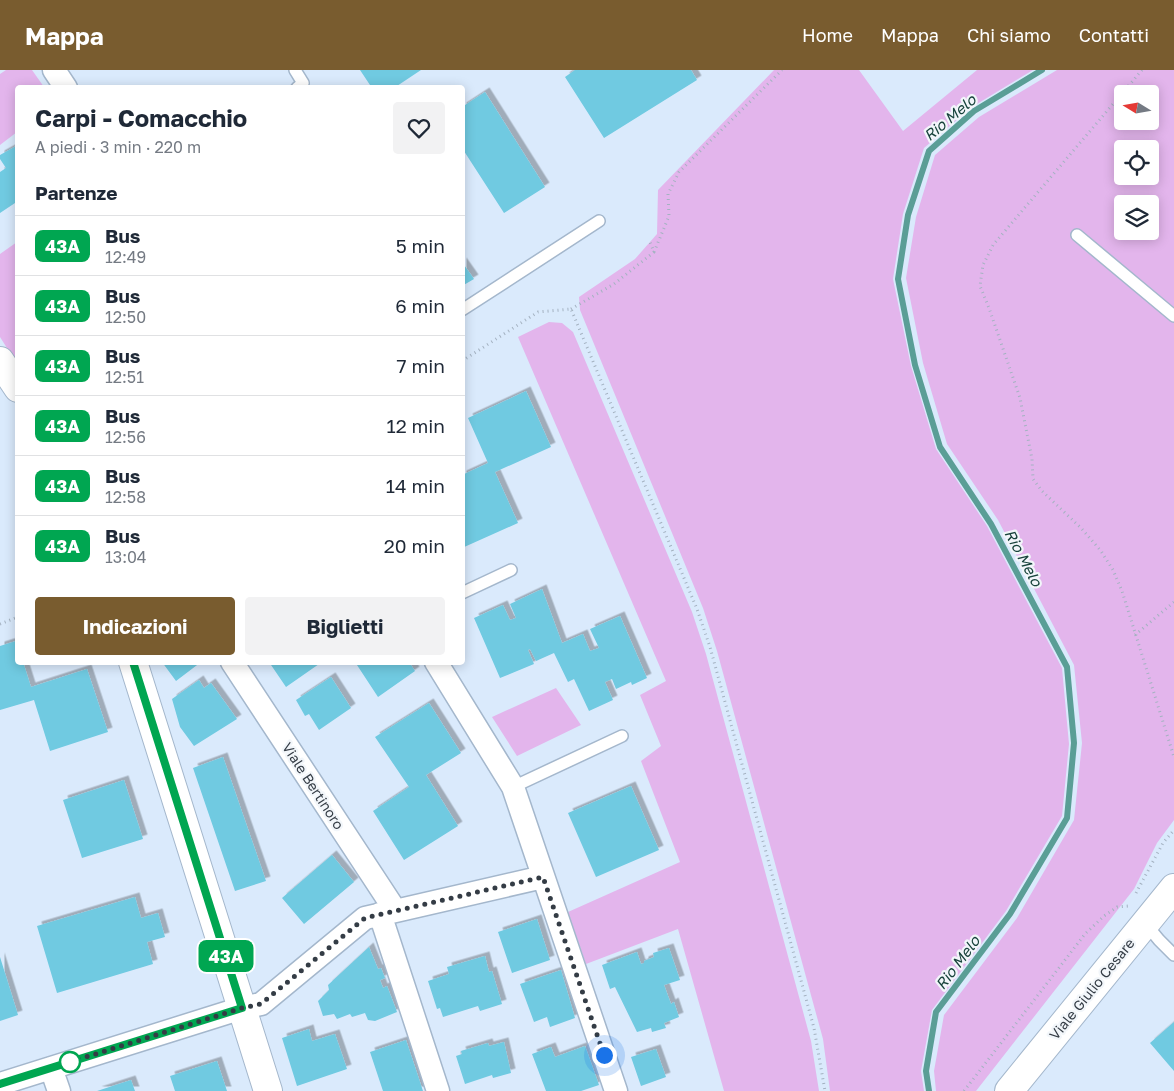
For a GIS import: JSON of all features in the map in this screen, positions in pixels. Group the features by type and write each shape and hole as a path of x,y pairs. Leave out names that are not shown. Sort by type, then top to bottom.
{"street":[{"path":"54,70 64,85"},
{"path":"0,362 15,384"},
{"path":"134,665 268,1091"},
{"name":"Viale Bertinoro","path":"234,665 388,912 438,1091"},
{"path":"438,665 513,787 616,1091"},
{"path":"0,1084 242,1008 261,1004 365,918 543,877"},
{"name":"Viale Giulio Cesare","path":"1010,1091 1137,915 1174,888"},
{"path":"51,1068 59,1091"}],"lane":[{"path":"295,70 304,83 301,85"},
{"path":"465,308 598,221"},
{"path":"1077,235 1174,316"},
{"path":"465,592 511,570"},
{"path":"513,787 622,736"},
{"path":"1137,915 1174,955"}],"path":[{"path":"465,359 538,312 571,309 614,284 654,252 669,216 668,194 679,172 782,70"},
{"path":"1142,70 993,245 983,265 980,286 1020,398 1032,459 1033,479 1042,491 1081,528 1101,551 1113,570 1122,590 1174,757"},
{"path":"650,242 654,252"},
{"path":"571,309 697,609 710,648 814,1028 824,1091"},
{"path":"1135,635 1174,602"},
{"path":"0,624 15,618"},
{"path":"964,1091 1085,934 1104,916 1117,907 1137,915"}],"shaded area":[{"path":"6,70 32,70 43,85 15,85 15,134 0,145 0,74"},
{"path":"774,70 859,70 903,131 977,70 1033,70 972,107 924,148 903,214 893,279 911,366 936,449 987,526 1062,668 1069,744 1062,816 1006,911 932,1010 921,1071 924,1091 830,1091 823,1039 717,651 703,608 580,310 579,297 635,259 657,234 658,190"},
{"path":"1057,70 1174,70 1174,820 1157,843 1134,889 976,1091 936,1091 934,1071 944,1015 1017,918 1074,820 1082,743 1074,665 998,520 947,444 923,363 906,278 916,217 935,155 979,117"},
{"path":"15,243 15,361 0,337 0,254"},
{"path":"549,322 562,323 573,332 692,612 706,654 811,1041 819,1091 724,1091 678,929 586,964 568,912 680,862 641,761 661,746 640,695 666,681 518,337"},
{"path":"556,688 581,725 517,756 492,717"}],"building":[{"path":"360,70 421,70 398,85 370,85"},
{"path":"575,70 691,70 697,80 604,138 565,77"},
{"path":"485,92 545,187 504,213 465,153 465,105"},
{"path":"15,147 15,203 0,213 0,172 6,168 0,159 0,155"},
{"path":"465,266 474,279 465,284"},
{"path":"526,391 551,447 495,472 518,523 465,547 465,474 488,463 468,418"},
{"path":"542,589 562,643 583,634 590,651 599,648 590,629 620,616 647,678 632,685 631,682 616,689 612,679 605,682 613,700 589,711 574,679 568,682 554,653 536,661 530,649 528,650 534,664 500,678 474,618 503,605 510,620 516,618 510,604"},
{"path":"15,641 15,665 24,665 31,687 87,669 108,732 50,751 34,700 0,710 0,646"},
{"path":"164,665 197,665 176,681"},
{"path":"271,665 318,665 286,687"},
{"path":"357,665 411,665 415,671 378,697"},
{"path":"331,677 351,708 319,730 309,714 305,716 296,700"},
{"path":"199,680 204,688 211,683 237,719 194,746 180,727 172,699"},
{"path":"429,703 461,753 426,775 458,826 404,860 373,811 409,787 375,737"},
{"path":"223,757 266,881 235,891 193,768"},
{"path":"124,780 143,839 82,858 63,800"},
{"path":"631,786 659,850 596,877 568,813"},
{"path":"332,855 354,882 304,924 282,898"},
{"path":"135,897 141,918 158,913 165,937 147,942 153,964 57,993 37,926"},
{"path":"537,919 550,960 512,973 498,932"},
{"path":"369,947 378,969 381,968 385,978 380,980 383,988 387,986 397,1012 375,1021 368,1020 365,1013 352,1017 350,1014 337,1019 334,1014 323,1016 318,1001 329,990 328,985"},
{"path":"669,948 680,980 664,985 671,1004 674,1002 679,1017 664,1023 666,1028 652,1032 651,1028 637,1032 615,987 610,989 602,965 637,952 641,964 654,957 653,953"},
{"path":"485,956 489,972 492,971 502,1004 480,1011 478,1006 443,1017 440,1008 437,1009 428,981 449,974 447,967"},
{"path":"0,957 18,1015 0,1021"},
{"path":"561,970 575,1018 550,1027 547,1017 534,1022 520,984"},
{"path":"1174,1022 1174,1071 1150,1043"},
{"path":"309,1029 312,1041 335,1034 347,1069 297,1086 282,1038"},
{"path":"406,1040 423,1091 383,1091 370,1052"},
{"path":"504,1042 511,1073 493,1078 492,1075 465,1084 456,1056 462,1054 461,1051 488,1043 489,1046"},
{"path":"585,1046 599,1085 581,1091 546,1091 532,1054 551,1047 555,1057"},
{"path":"656,1049 666,1077 641,1086 631,1057"},
{"path":"217,1061 227,1091 175,1091 170,1076"},
{"path":"131,1080 135,1091 97,1091"}],"waterway":[{"name":"Rio Melo","path":"929,1091 926,1071 936,1012 1010,914 1067,818 1074,743 1067,667 991,524 940,447 915,365 898,279 908,215 929,151 974,111 1042,70"}],"bus line":[{"name":"43A","path":"0,1084 242,1008 134,665"}],"route":[{"path":"70,1062 242,1008 261,1004 365,918 543,877 604,1055"}]}
